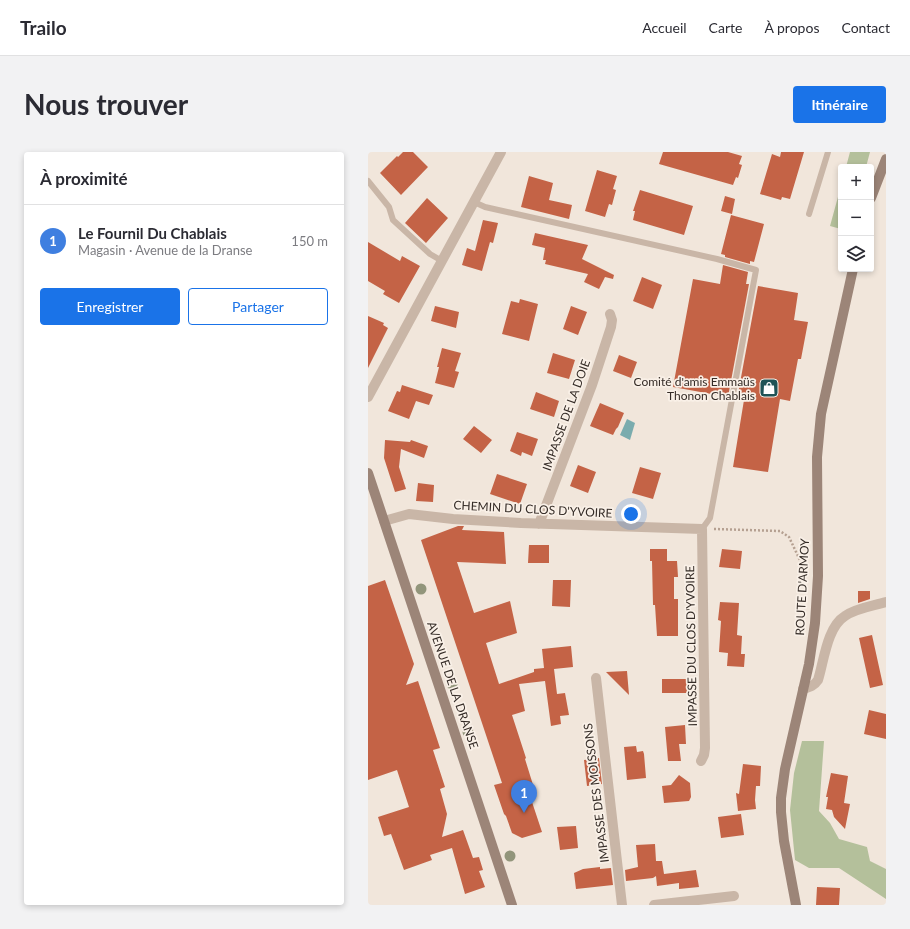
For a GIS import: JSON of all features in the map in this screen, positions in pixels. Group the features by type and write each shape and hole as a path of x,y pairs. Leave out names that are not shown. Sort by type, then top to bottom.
{"main road":[{"path":"874,190 886,159"},
{"name":"ROUTE D'ARMOY","path":"796,905 784,841 781,798 785,769 813,644 817,604 818,435 825,393 851,272"},
{"name":"AVENUE DE LA DRANSE","path":"368,473 370,487 384,521 512,905"}],"street":[{"path":"368,397 501,152"},
{"name":"IMPASSE DE LA DOIE","path":"539,524 592,385 611,327 610,314"},
{"name":"CHEMIN DU CLOS D'YVOIRE","path":"384,521 409,514 453,519 539,524 702,529"},
{"name":"IMPASSE DU CLOS D'YVOIRE","path":"701,761 706,748 702,529"},
{"path":"803,689 812,686 818,680 831,633 838,621 850,613 886,603"},
{"name":"IMPASSE DES MOISSONS","path":"596,678 622,905"},
{"path":"654,905 734,896"}],"lane":[{"path":"809,214 828,152"},
{"path":"368,181 388,207 393,220 430,254 442,261"},
{"path":"474,202 491,208 717,259 756,270 710,518 702,529"}],"path":[{"path":"702,529 780,531 789,537 807,576"}],"green space":[{"path":"850,152 870,152 867,164 847,164"},
{"path":"838,197 838,228 830,226"},
{"path":"802,741 824,741 819,811 830,823 839,839 867,847 870,861 886,869 886,899 839,868 809,868 795,860 790,810 794,773"}],"water":[{"path":"627,419 635,423 630,440 620,435"}],"building":[{"path":"403,152 413,152 428,167 401,195 380,173"},
{"path":"663,152 728,152 742,156 739,164 742,165 738,178 736,177 733,185 659,164"},
{"path":"781,152 804,152 790,199 782,197 781,200 760,194 772,154 780,157"},
{"path":"597,170 617,176 613,189 616,190 612,205 609,204 605,217 585,211"},
{"path":"529,176 553,183 549,200 572,205 569,219 521,207"},
{"path":"640,190 693,206 684,235 633,220 635,211 633,211"},
{"path":"725,196 735,199 732,214 721,211"},
{"path":"427,198 448,218 426,243 405,223"},
{"path":"731,215 764,224 754,262 750,261 750,264 725,257 725,255 721,254"},
{"path":"483,220 498,223 493,243 490,242 482,271 462,265 467,248 475,251"},
{"path":"535,233 588,245 582,259 614,275 613,279 605,277 599,289 584,282 588,274 545,264 546,260 543,260 545,248 532,245"},
{"path":"368,242 400,261 402,256 420,266 399,303 383,294 385,291 368,281"},
{"path":"723,265 748,272 746,284 749,284 728,397 673,387 693,279 720,284"},
{"path":"642,277 662,285 653,309 633,301"},
{"name":"Comité d'amis Emmaüs Thonon Chablais","path":"758,286 798,293 794,320 808,322 801,359 798,359 790,401 780,399 768,472 733,467 744,400 737,399"},
{"path":"520,299 538,304 529,341 502,334 511,301 519,303"},
{"path":"435,306 459,312 456,328 431,321"},
{"path":"571,306 587,312 578,335 563,329"},
{"path":"368,316 384,323 383,325 388,328 368,368"},
{"path":"442,348 461,353 455,371 459,372 454,388 435,383"},
{"path":"553,353 575,360 569,379 547,373"},
{"path":"619,355 637,362 631,378 613,371"},
{"path":"402,385 433,395 429,405 416,401 409,419 388,411 397,391 400,392"},
{"path":"536,392 559,401 554,417 530,409"},
{"path":"600,403 624,413 613,435 590,426"},
{"path":"474,426 492,440 481,453 463,439"},
{"path":"517,432 538,439 532,456 522,452 521,456 510,451"},
{"path":"385,440 410,442 411,440 428,446 424,458 401,449 399,467 406,489 395,492 384,458"},
{"path":"578,465 596,472 588,493 570,486"},
{"path":"640,467 661,473 653,499 632,493"},
{"path":"497,474 527,484 520,504 490,494"},
{"path":"418,483 434,485 433,502 416,501"},
{"path":"458,526 464,526 462,530 504,532 506,564 457,562 474,613 510,601 517,633 486,643 499,684 534,672 534,669 544,668 542,649 571,646 573,667 554,669 557,694 565,693 569,715 560,716 561,724 551,726 545,681 519,684 525,711 512,715 534,788 528,790 542,832 522,838 512,833 494,785 502,783 421,540"},
{"path":"529,545 549,545 549,563 528,563"},
{"path":"650,549 667,549 667,561 677,561 678,577 674,577 674,599 678,599 678,636 657,636 655,605 653,605 652,561 650,561"},
{"path":"722,549 742,551 740,569 719,567"},
{"path":"385,580 414,664 406,685 418,681 440,748 433,750 445,787 440,789 447,814 442,837 463,830 473,858 479,857 483,870 479,871 485,887 465,894 452,848 430,855 432,860 404,870 391,834 384,836 378,817 409,807 397,770 368,780 368,586"},
{"path":"553,580 571,580 570,607 552,606"},
{"path":"858,591 870,591 870,599 858,603"},
{"path":"720,602 739,603 737,635 742,636 741,654 745,654 744,667 727,666 728,653 719,652 721,621 718,620"},
{"path":"872,635 883,685 870,688 859,638"},
{"path":"627,671 629,695 606,672"},
{"path":"662,679 687,679 688,693 662,693"},
{"path":"869,710 886,714 886,739 864,734"},
{"path":"685,725 686,744 679,744 681,761 668,761 665,727"},
{"path":"636,746 637,752 643,751 644,754 646,778 627,780 624,747"},
{"path":"599,758 602,784 587,786 584,760"},
{"path":"743,764 761,766 760,786 756,786 756,809 738,811 736,793 739,794"},
{"path":"831,773 848,776 844,803 850,804 845,829 834,817 832,810 826,809 828,797 826,797"},
{"path":"679,775 690,783 691,797 689,801 664,803 662,786 671,785"},
{"path":"741,814 744,835 721,838 718,817"},
{"path":"576,826 578,848 560,850 557,827"},
{"path":"655,844 656,861 662,861 664,874 696,870 699,887 679,889 679,883 657,886 656,876 653,878 626,881 625,870 638,867 636,845"},
{"path":"600,867 600,869 611,868 613,885 576,889 574,873 583,869"},
{"path":"817,887 840,888 839,905 816,905"}],"place":[{"name":"Comité d'amis Emmaüs Thonon Chablais","path":"769,388"},
{"name":"Le Fournil Du Chablais","path":"524,813"}]}
